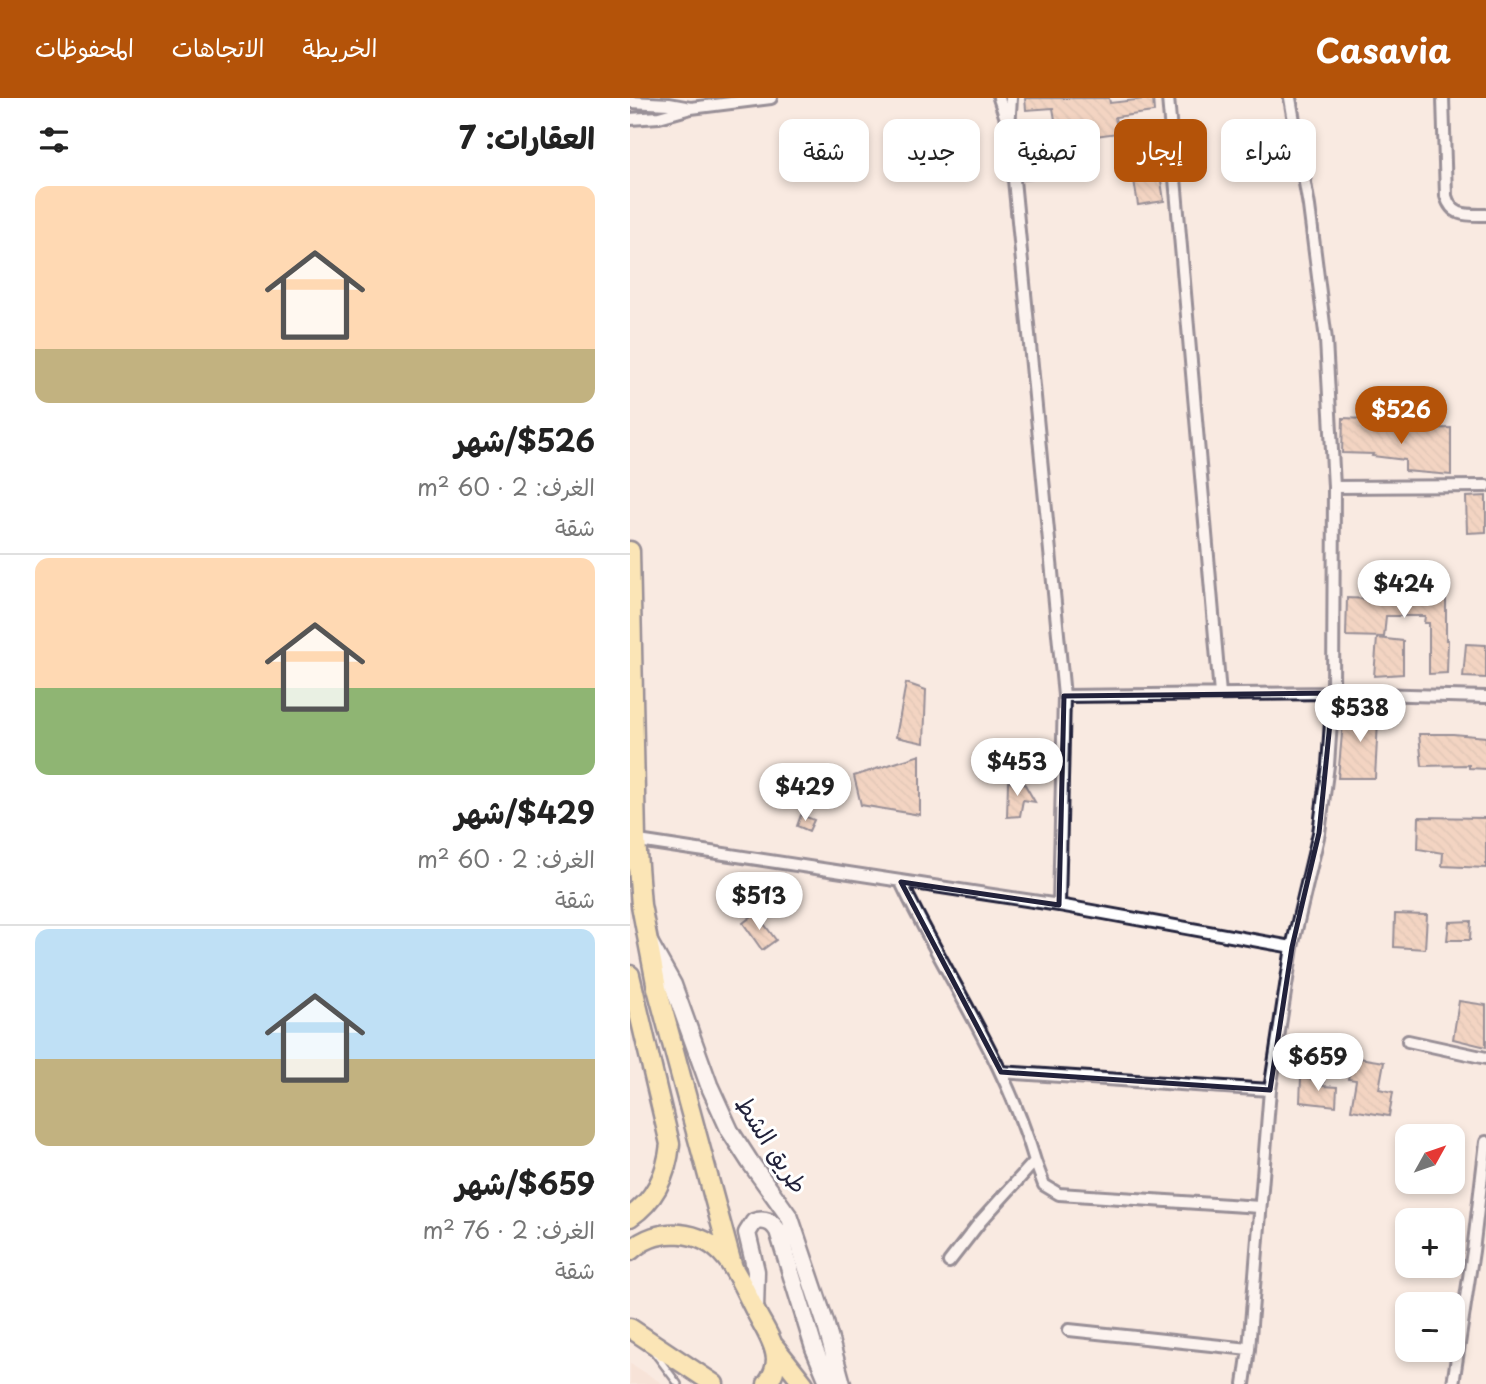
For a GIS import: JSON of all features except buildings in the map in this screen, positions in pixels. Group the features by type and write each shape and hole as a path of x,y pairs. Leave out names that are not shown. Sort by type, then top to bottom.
{"main road":[{"path":"630,551 633,840 646,937 657,988 733,1268 772,1344 804,1384"},
{"name":"طريق الشط","path":"646,937 673,985 709,1084 730,1131 785,1208 795,1228 842,1384"},
{"path":"630,975 670,1144 666,1167 657,1188 630,1217"},
{"name":"طريق الشط","path":"755,1311 755,1271 747,1233 751,1225 763,1220 772,1223 778,1231 817,1356 829,1384"},
{"path":"630,1251 654,1236 688,1234 709,1243 733,1268"},
{"path":"635,1331 714,1384"},
{"path":"767,1384 776,1361 772,1344"}],"street":[{"path":"630,119 668,116 691,108 771,98"},
{"path":"999,98 1006,119"},
{"path":"1010,119 1011,98"},
{"path":"1168,98 1220,694"},
{"path":"1244,1384 1270,1090 1292,947 1319,833 1328,765 1333,693 1334,487 1326,340 1309,206 1290,98"},
{"path":"1443,98 1446,196 1449,205 1458,213 1486,215"},
{"path":"630,102 668,103 691,108"},
{"path":"1014,182 1064,696 1059,905"},
{"path":"1334,487 1486,486"},
{"path":"1064,696 1333,693 1486,698"},
{"path":"633,840 1059,905 1292,947"},
{"path":"901,882 926,934 1002,1072 1022,1117 1044,1185 1059,1194 1260,1207"},
{"path":"1408,1041 1486,1058"},
{"path":"1002,1072 1270,1090"},
{"path":"1453,1384 1486,1142"},
{"path":"948,1262 1035,1161"},
{"path":"1473,1251 1486,1253"},
{"path":"1069,1330 1249,1349"}],"lane":[{"path":"635,1331 678,1384"}],"highlighted area":[{"path":"1333,693 1319,833 1292,947 1270,1090 1001,1072 901,882 1059,905 1064,696"}],"shaded area":[{"path":"630,1363 663,1384 630,1384"}]}
